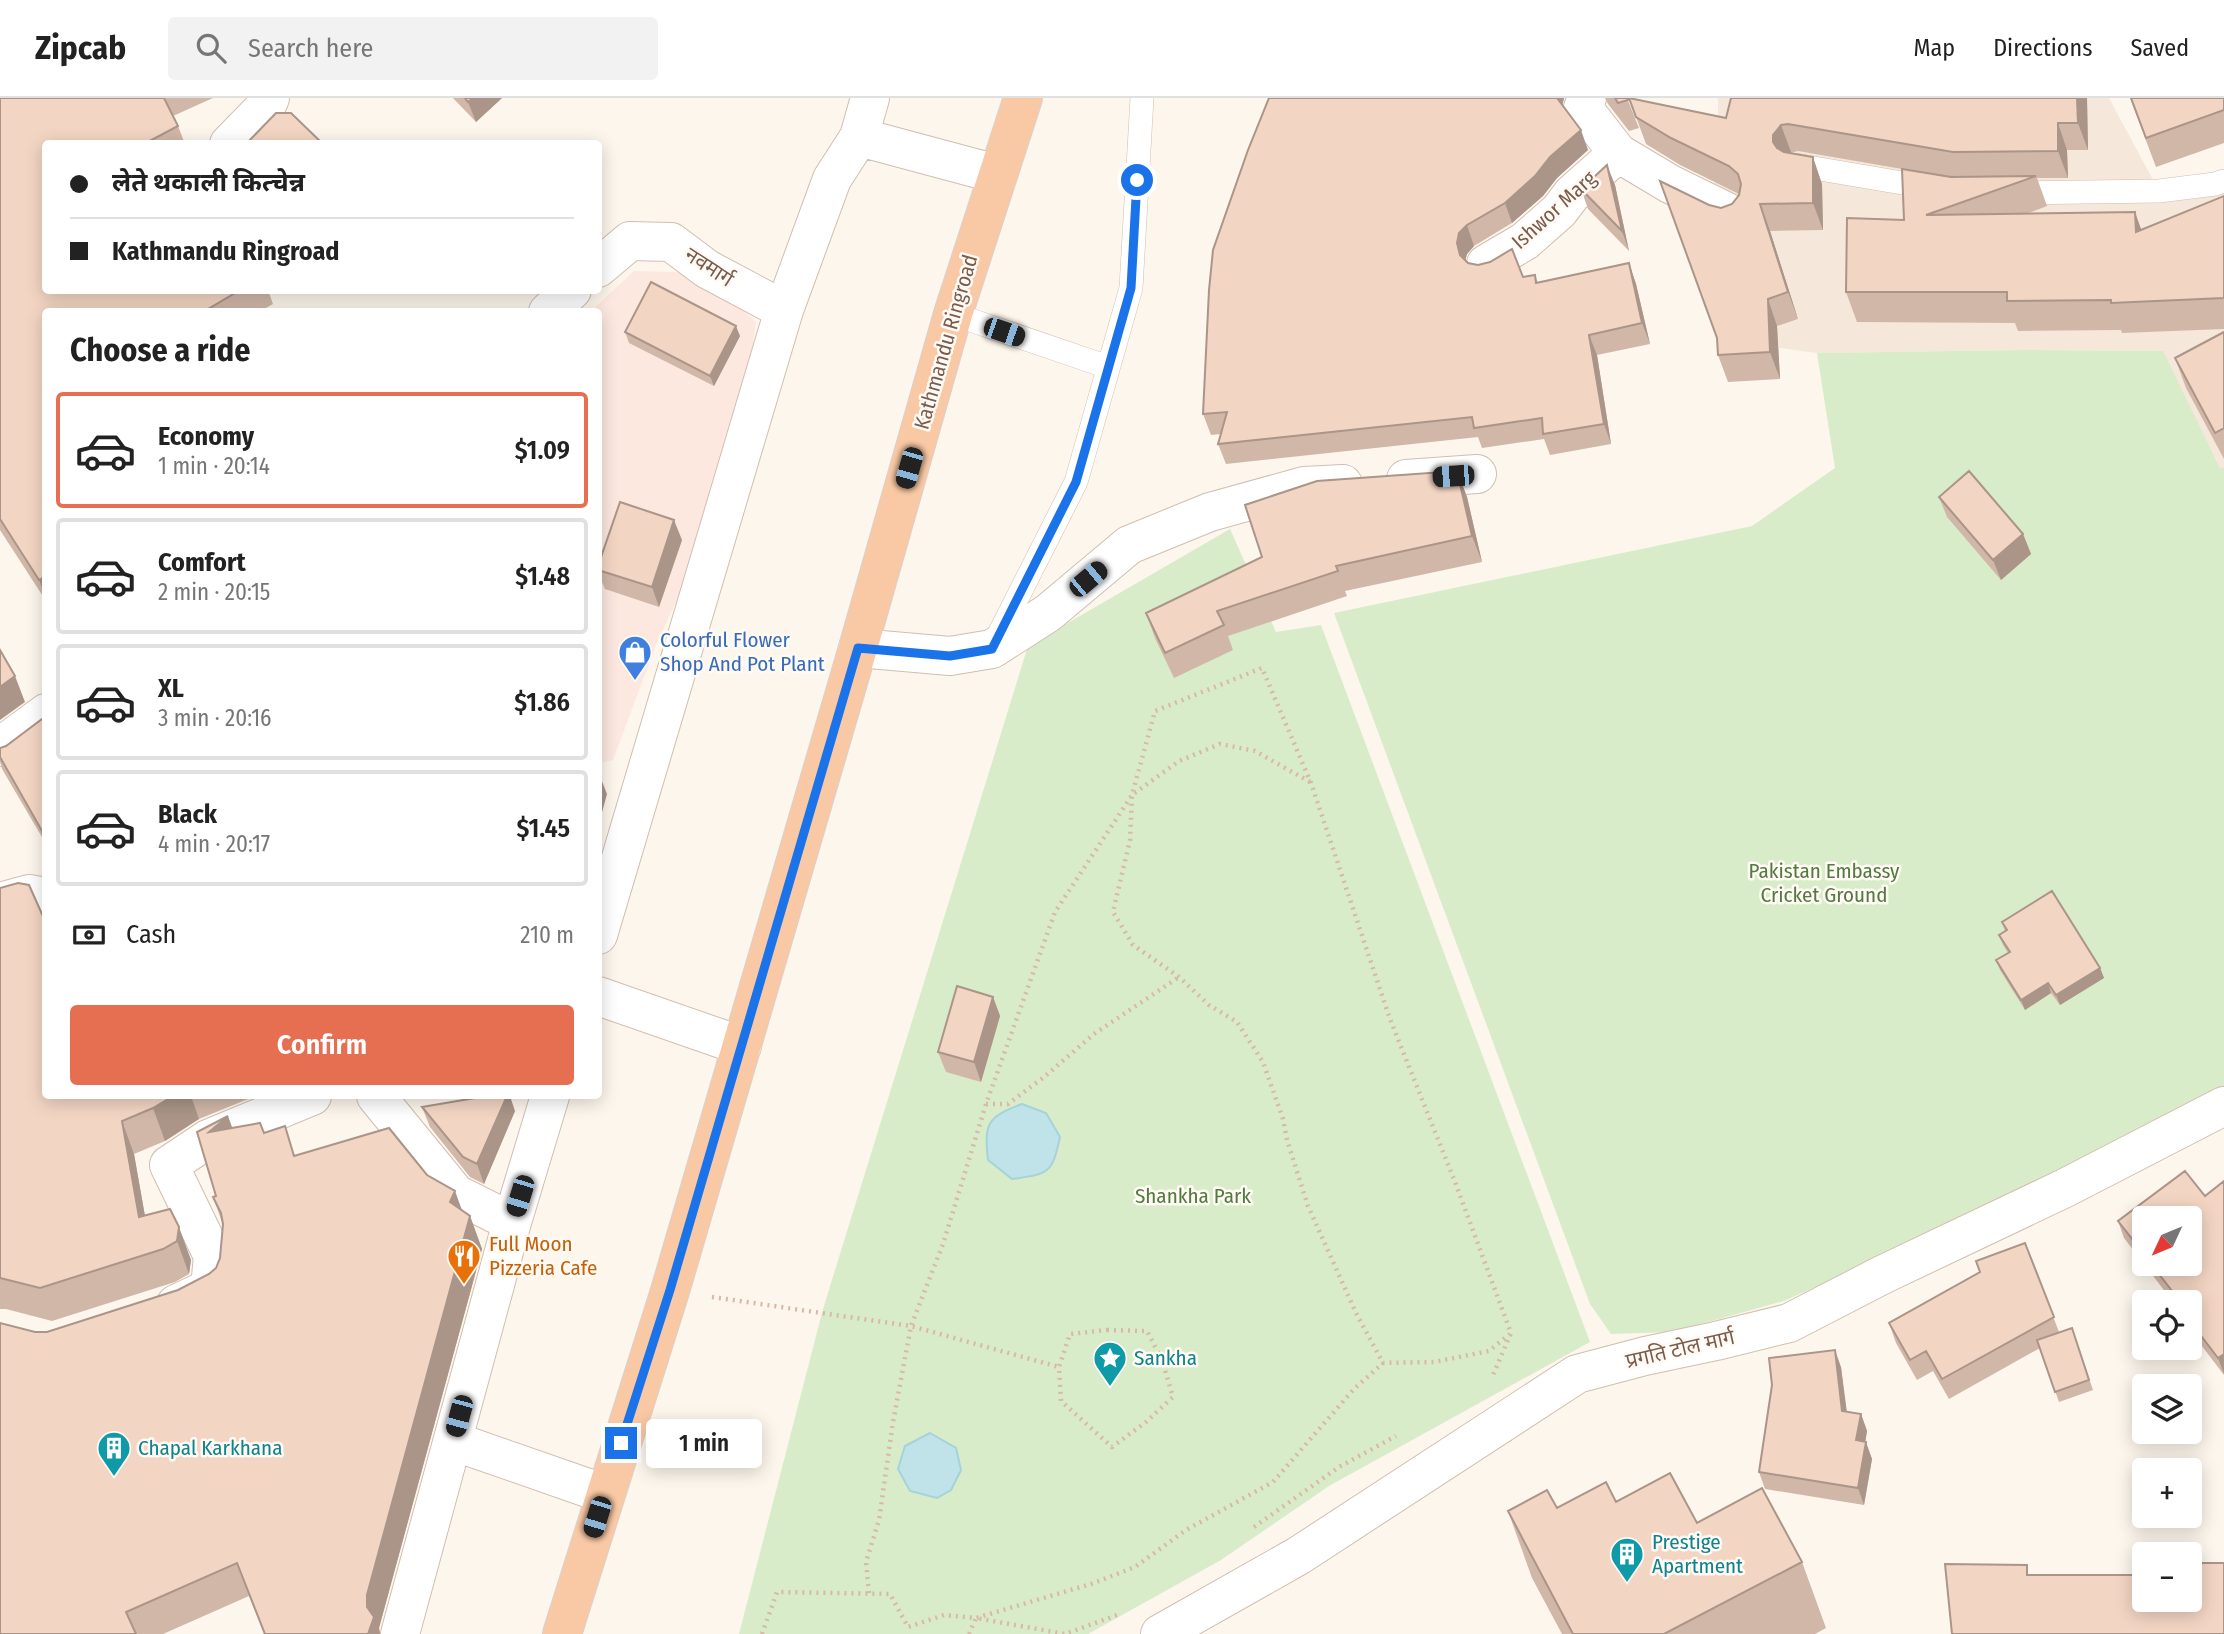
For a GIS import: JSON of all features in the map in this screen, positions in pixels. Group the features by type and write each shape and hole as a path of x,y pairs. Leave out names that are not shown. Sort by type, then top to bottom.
{"highway":[{"name":"Kathmandu Ringroad","path":"562,1634 670,1290 953,314 1023,98"}],"street":[{"path":"233,140 267,105 270,98"},
{"path":"602,922 784,310 832,179 859,137 870,98"},
{"path":"1587,98 1583,108 1618,153 1670,184 1729,212"},
{"path":"859,137 997,174"},
{"name":"Ishwor Marg","path":"1486,264 1525,241 1618,153"},
{"name":"नवमार्ग","path":"602,265 631,241 671,242 707,269 784,310"},
{"path":"552,308 568,294"},
{"path":"858,648 950,656 992,649 1048,613 1129,545 1210,512 1304,486 1477,474"},
{"path":"0,747 42,716"},
{"path":"0,902 29,894 42,896"},
{"path":"602,997 742,1046"},
{"path":"144,1314 183,1302 210,1288 213,1256 169,1165 208,1139 305,1099"},
{"path":"378,1099 456,1194 512,1222"},
{"path":"400,1634 512,1222 549,1099"},
{"name":"प्रगति टोल मार्ग","path":"1160,1634 1297,1556 1577,1374 1789,1323 1882,1275 2065,1188 2224,1106"},
{"path":"453,1441 605,1494"}],"lane":[{"path":"992,649 1076,482 1131,288 1142,98"},
{"path":"1796,165 1949,191"},
{"path":"1989,193 2159,191 2224,181"},
{"path":"953,314 1108,367"}],"path":[{"path":"1383,1363 1356,1313 1308,1206 1263,1062 1237,1022 1209,1005 1179,977 1133,945 1113,912 1130,840 1132,795 1155,711 1262,668 1311,783 1390,1019 1511,1333 1493,1375"},
{"path":"869,1593 866,1562 879,1520 893,1422 911,1326 943,1244 986,1104 1055,912 1132,795 1179,761 1220,744 1255,751 1311,783"},
{"path":"986,1104 1008,1104 1094,1034 1179,977"},
{"path":"670,1290 911,1326 1059,1367"},
{"path":"1107,1330 1147,1331 1162,1360 1173,1397 1146,1422 1112,1447 1061,1401 1059,1367 1070,1334 1107,1330"},
{"path":"969,1634 976,1618 1091,1584 1135,1567 1186,1530 1273,1482 1354,1389 1383,1363 1434,1362 1489,1350 1511,1333"},
{"path":"1248,1532 1339,1467 1400,1434"},
{"path":"762,1634 777,1592 890,1594 908,1627 944,1615 1065,1634 1131,1610"}],"shaded area":[{"path":"1718,98 2109,98 2159,191 2224,175 2224,467 2220,468 2162,351 1817,353 1766,346 1703,284 1718,146"},
{"path":"634,271 704,273 756,322 746,391 705,540 656,645 613,760 602,762 602,308 594,308"}],"green space":[{"name":"Pakistan Embassy Cricket Ground","path":"2163,351 2220,468 2224,467 2224,1088 2075,1171 1784,1301 1672,1332 1611,1334 1590,1304 1334,613 1752,526 1835,468 1817,353"},
{"name":"Shankha Park","path":"1230,529 1276,632 1321,625 1590,1342 1329,1486 1221,1560 1088,1634 739,1634 823,1309 1028,646"}],"water":[{"path":"1022,1104 1046,1113 1060,1137 1054,1158 1047,1170 1034,1176 1012,1179 988,1160 988,1129 990,1123 1001,1113"},
{"path":"930,1433 956,1448 961,1470 951,1490 937,1498 910,1491 898,1469 905,1446"}],"building":[{"path":"0,98 164,98 178,126 152,140 42,140 42,294 233,294 210,308 42,308 42,578 39,580 0,519"},
{"path":"1269,98 1557,98 1581,130 1505,203 1467,225 1459,233 1457,243 1460,255 1468,263 1478,265 1490,262 1512,249 1523,277 1535,275 1536,283 1629,263 1642,323 1589,335 1604,424 1543,434 1542,418 1474,428 1472,417 1218,444 1227,412 1203,414 1213,250"},
{"path":"1615,98 1627,98 1628,100 1618,103"},
{"path":"1629,98 1726,118 1731,98 2077,98 2078,123 2058,123 2058,151 1953,152 1781,125 1773,135 1777,148 1784,152 1813,157 1813,203 1760,204 1788,292 1768,299 1770,352 1718,355 1717,338 1660,181 1709,205 1721,208 1732,204 1739,195 1741,184 1738,174 1729,166 1671,138 1636,117"},
{"path":"2131,98 2224,98 2224,110 2146,138"},
{"path":"276,113 291,113 319,140 250,140"},
{"path":"1607,165 1622,231 1581,189"},
{"path":"1902,169 1951,177 2036,176 1926,215 2135,212 2136,232 2224,196 2224,298 2111,303 2111,300 2007,301 2007,292 1846,292 1847,218 1904,220"},
{"path":"651,282 736,326 710,376 625,332"},
{"path":"2224,332 2224,428 2215,433 2175,358"},
{"path":"1457,471 1472,536 1336,566 1338,571 1217,611 1224,625 1165,653 1146,613 1262,557 1245,505 1317,481"},
{"path":"1969,471 2023,534 1993,560 1939,497"},
{"path":"620,502 674,520 652,587 602,571 602,554"},
{"path":"0,650 15,676 0,687"},
{"path":"42,719 42,831 0,757 0,748"},
{"path":"18,883 29,885 42,914 42,1099 168,1099 122,1121 139,1217 170,1209 179,1227 177,1241 163,1249 40,1288 0,1278 0,888"},
{"path":"2052,891 2100,968 2056,995 2048,983 2021,1000 1996,960 2010,952 1999,935 2007,930 2002,922"},
{"path":"957,986 993,997 974,1062 938,1052"},
{"path":"469,1099 506,1099 477,1164 463,1157 422,1107"},
{"path":"228,1116 209,1132 260,1123 264,1133 285,1126 294,1156 389,1128 427,1175 455,1191 450,1202 470,1216 367,1595 367,1607 374,1617 368,1634 265,1634 237,1563 126,1612 136,1634 0,1634 0,1323 35,1332 47,1332 178,1290 216,1268 220,1258 223,1224 213,1197 216,1196 197,1132"},
{"path":"2185,1171 2205,1196 2224,1181 2224,1354 2218,1358 2202,1337 2202,1290 2171,1290 2160,1276 2202,1276 2202,1206 2138,1206"},
{"path":"2132,1211 2132,1239 2118,1221"},
{"path":"2025,1243 2054,1317 1942,1379 1926,1351 1910,1360 1889,1323 1980,1272 1976,1261"},
{"path":"2072,1328 2089,1380 2055,1392 2037,1340"},
{"path":"1835,1350 1842,1411 1861,1414 1856,1440 1866,1442 1858,1488 1759,1472 1772,1385 1769,1358"},
{"path":"1670,1473 1697,1523 1762,1488 1802,1562 1664,1634 1573,1634 1508,1511 1547,1490 1557,1508 1606,1482 1616,1502"},
{"path":"2202,1563 2224,1563 2224,1634 1952,1634 1945,1564 2027,1565 2027,1575 2132,1575 2132,1612 2202,1612"}],"place":[{"name":"Colorful Flower Shop And Pot Plant","path":"635,682"},
{"name":"Full Moon Pizzeria Cafe","path":"464,1286"},
{"name":"Sankha","path":"1110,1388"},
{"name":"Chapal Karkhana","path":"114,1478"},
{"name":"Prestige Apartment","path":"1627,1584"}],"route":[{"path":"621,1443 670,1290 858,648 950,656 992,649 1076,482 1131,288 1137,180"}]}
